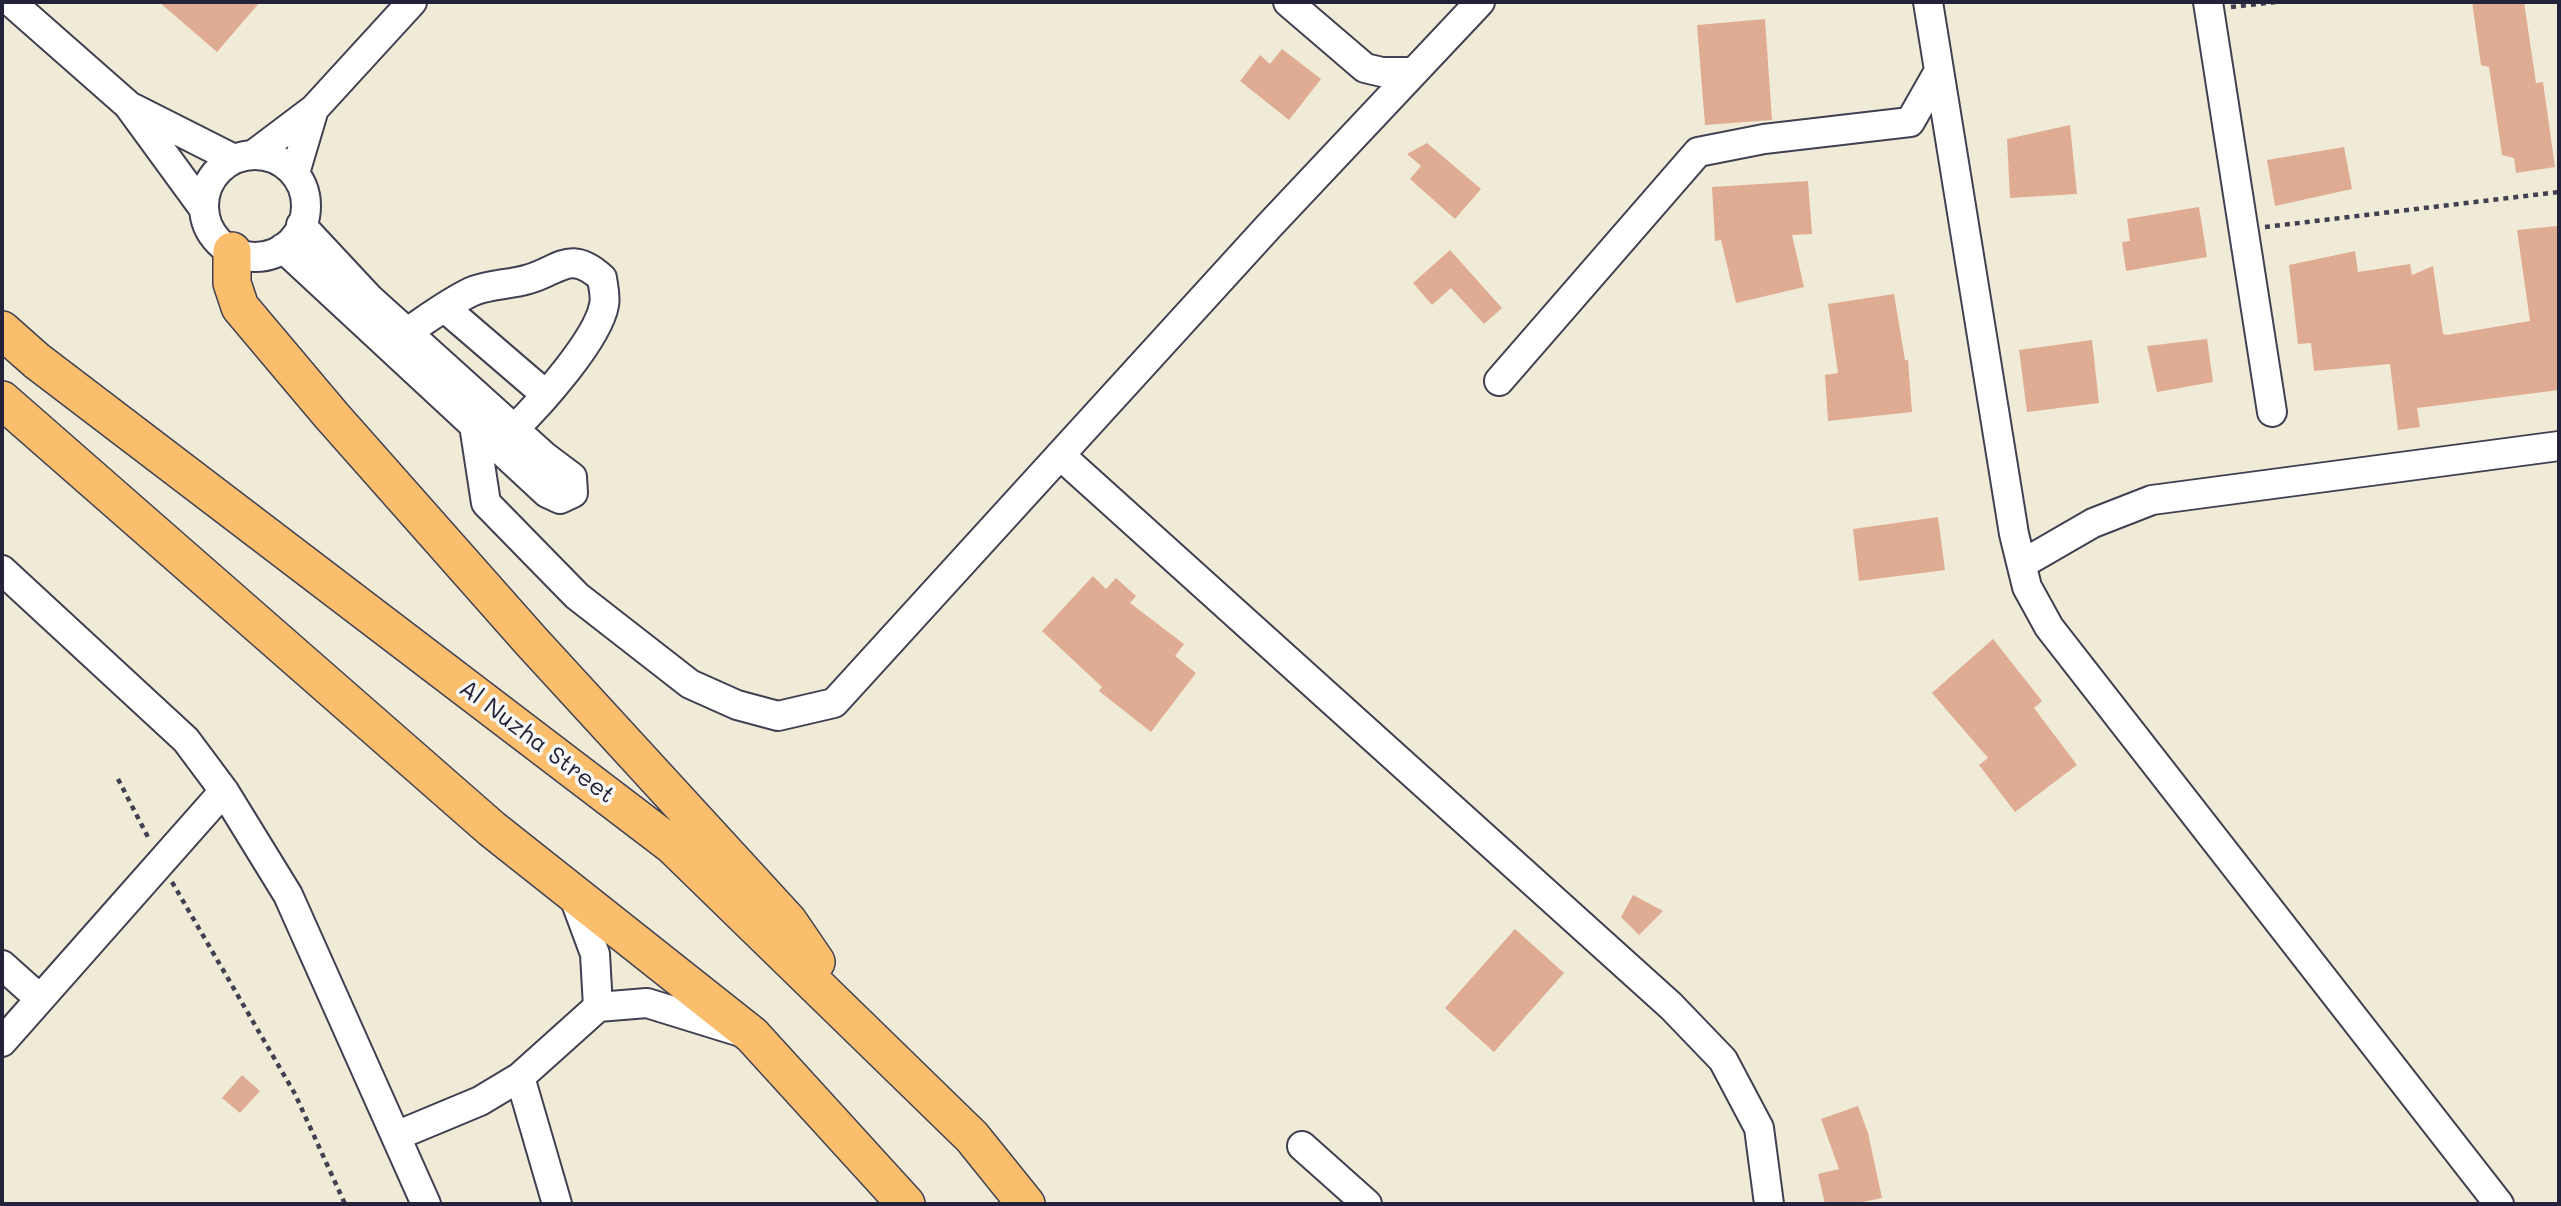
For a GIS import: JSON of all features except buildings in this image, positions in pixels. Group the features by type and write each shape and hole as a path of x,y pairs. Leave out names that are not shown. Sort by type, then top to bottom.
{"main road":[{"path":"232,251 232,283 240,307 531,641 788,921 870,1037"},
{"name":"Al Nuzha Street","path":"2,330 37,361 672,845 972,1137 1026,1204"},
{"path":"2,400 492,829 752,1035 906,1204"}],"street":[{"path":"11,2 128,105 204,209 212,232 232,251 257,257 284,248 301,225 306,204 303,188 295,173 284,163 244,157 128,105"},
{"path":"204,209 210,181 220,168 244,157 314,109 412,2"},
{"path":"1288,2 1365,68 1382,72 1414,72"},
{"path":"474,425 486,503 577,596 690,684 737,705 778,716 834,703 1372,116 1480,2"},
{"path":"1928,2 2027,587 2049,627 2498,1204"},
{"path":"2209,6 2273,412"},
{"path":"1365,68 1373,95 1372,116"},
{"path":"1910,122 1939,71"},
{"path":"295,173 314,109"},
{"path":"1499,381 1698,152 1764,139 1910,122 1951,147"},
{"path":"284,248 547,493 560,499 573,494 572,477 514,429 370,299 301,225"},
{"path":"406,332 472,291 531,279 571,261 593,270 601,278 604,304 590,340 514,429"},
{"path":"445,308 545,394"},
{"path":"425,380 483,420 497,427 514,429"},
{"path":"2022,564 2093,523 2152,500 2559,446"},
{"path":"1060,455 1660,997 1723,1060 1759,1128 1769,1204"},
{"path":"2,570 186,740 224,791 288,895 426,1204"},
{"path":"2,1042 224,791"},
{"path":"572,892 595,954 598,1007"},
{"path":"2,965 40,999"},
{"path":"396,1136 480,1101 520,1077 598,1007 648,1003 752,1035"},
{"path":"520,1077 557,1204"},
{"path":"1302,1146 1367,1204"}],"path":[{"path":"2209,6 2276,2"},
{"path":"2244,229 2559,192"},
{"path":"118,779 161,863 295,1094 345,1204"}]}
